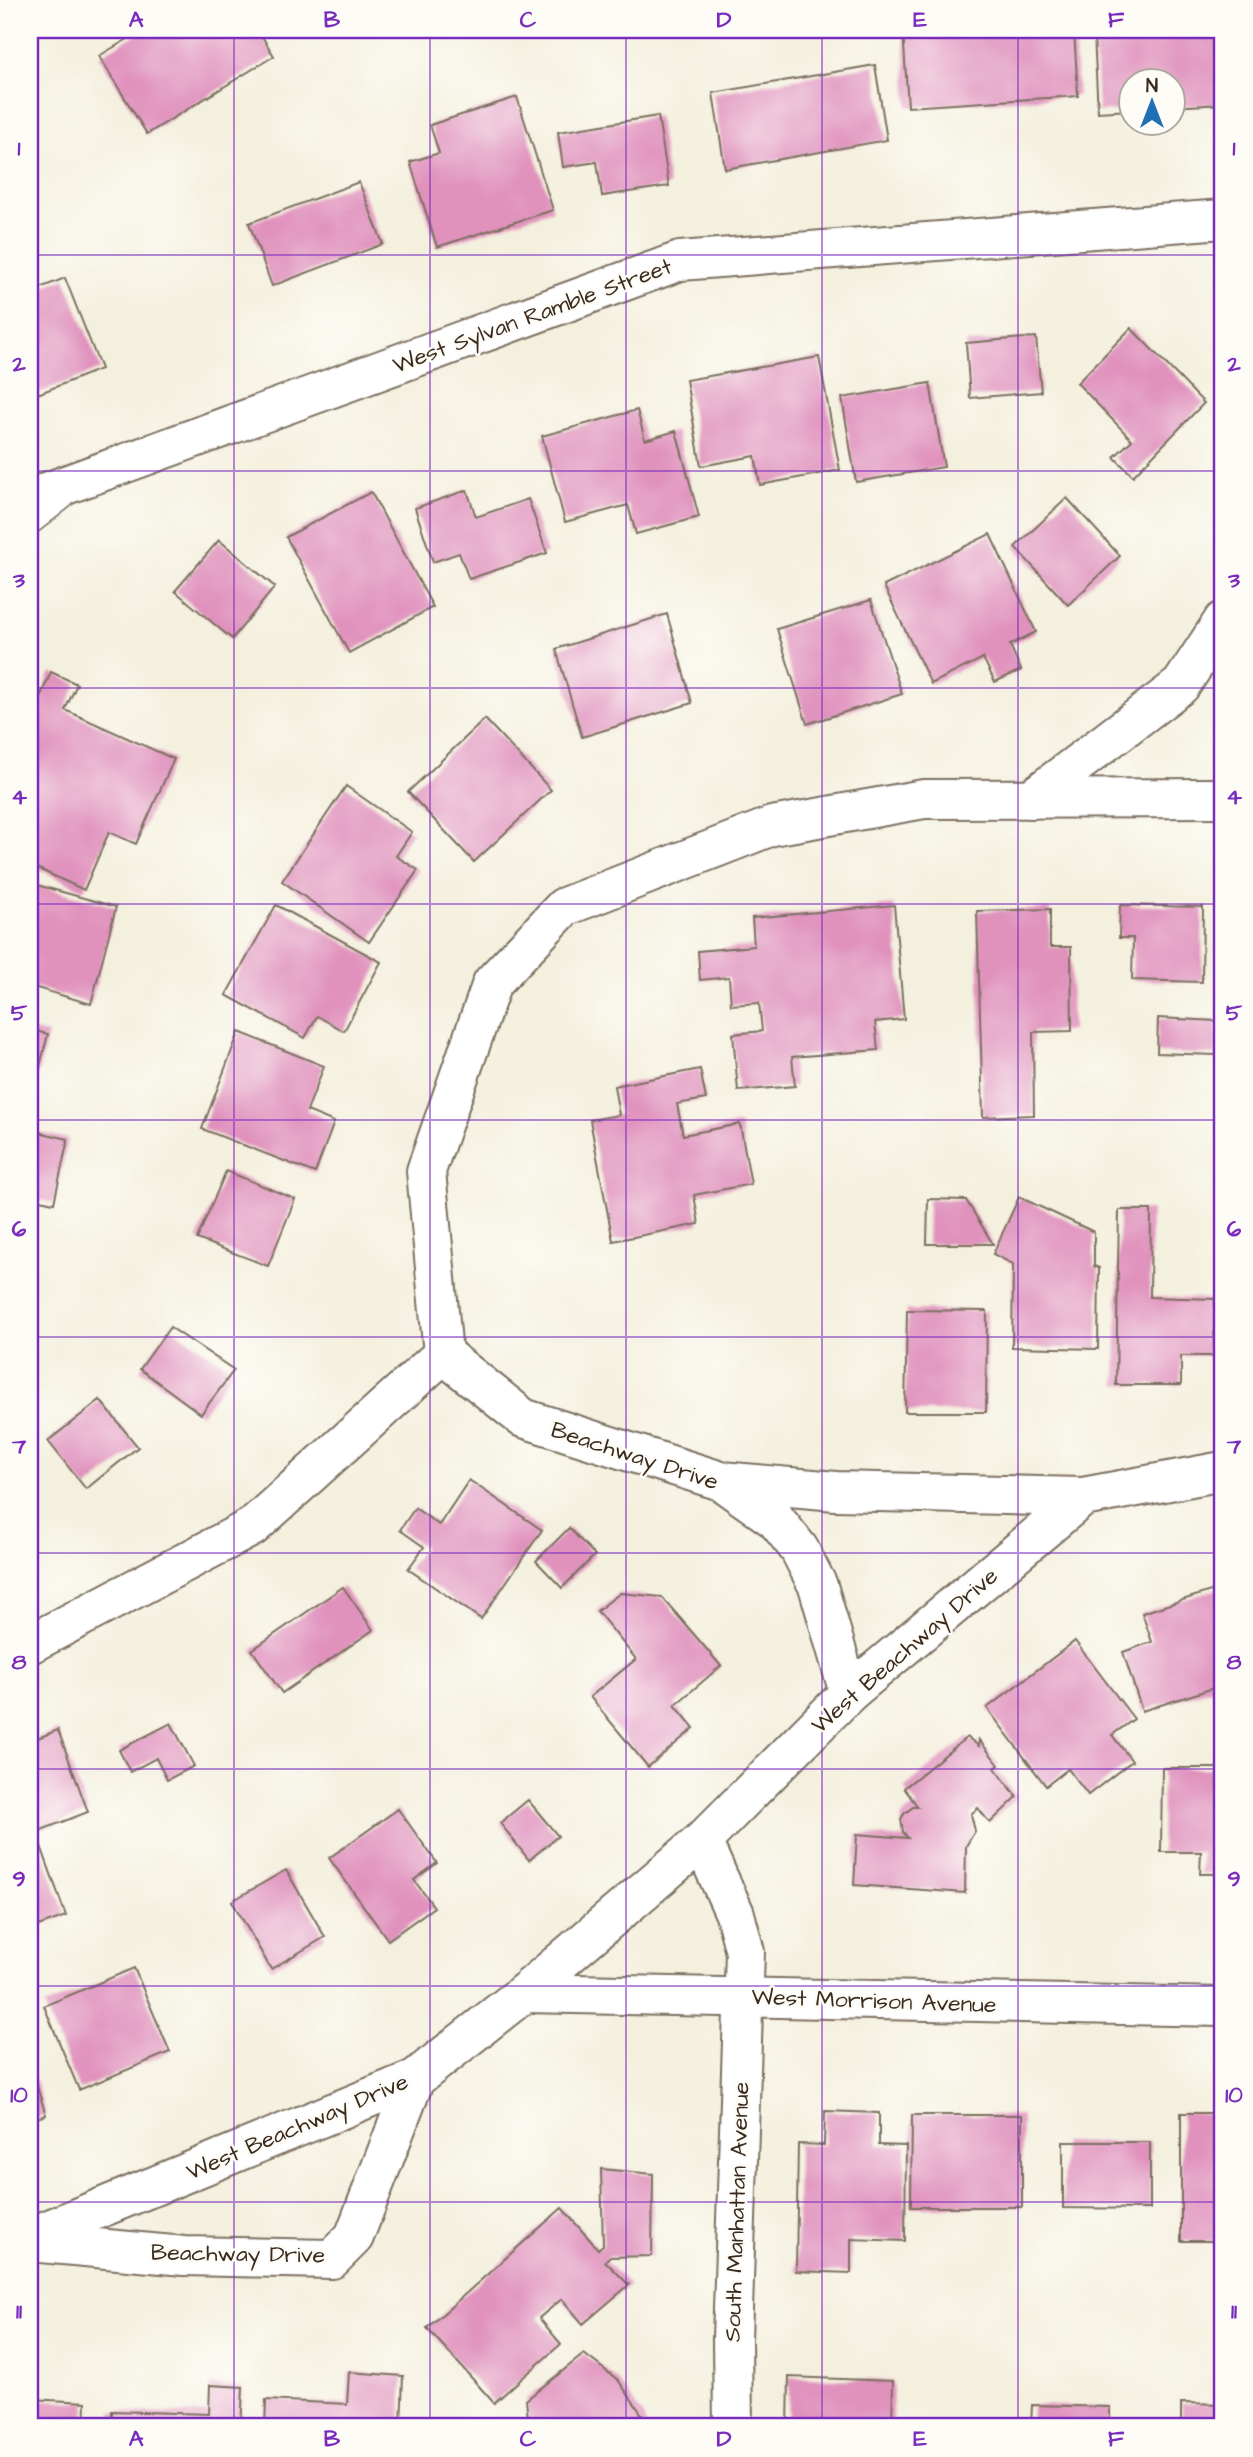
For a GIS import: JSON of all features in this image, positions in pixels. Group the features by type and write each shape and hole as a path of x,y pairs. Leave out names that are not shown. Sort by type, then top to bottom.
{"street":[{"name":"West Sylvan Ramble Street","path":"30,498 680,261 1223,219"},
{"path":"1031,799 1181,685 1223,621"},
{"path":"30,1644 252,1527 443,1354 426,1171 492,984 564,907 772,826 924,799 1223,798"},
{"name":"Beachway Drive","path":"443,1354 523,1418 721,1481 776,1520 799,1549 818,1586 849,1693"},
{"name":"West Beachway Drive","path":"721,1481 836,1491 1083,1497 1223,1471"},
{"name":"West Beachway Drive","path":"30,2239 415,2078 524,1993 702,1841 849,1693 1083,1497"},
{"path":"702,1841 735,1914 745,1952 742,1996"},
{"name":"West Morrison Avenue","path":"524,1993 1223,2007"},
{"name":"South Manhattan Avenue","path":"733,2427 732,2339 742,1996"},
{"name":"Beachway Drive","path":"30,2239 184,2256 332,2259 354,2237 415,2078"}],"lane":[{"path":"30,523 89,476"}],"building":[{"path":"143,30 258,30 274,56 147,134 99,56"},
{"path":"903,30 1074,30 1078,96 908,107"},
{"path":"1223,30 1223,104 1186,106 1186,66 1116,66 1116,111 1098,112 1094,35"},
{"path":"875,65 887,140 725,169 713,93"},
{"path":"517,97 553,210 437,247 410,162 439,153 430,125"},
{"path":"658,116 669,186 602,196 597,162 563,167 558,132"},
{"path":"359,182 383,244 272,286 249,223"},
{"path":"65,278 101,369 30,397 30,292"},
{"path":"1131,328 1204,403 1133,476 1114,457 1132,440 1077,383"},
{"path":"1036,337 1041,392 970,398 966,343"},
{"path":"819,357 840,470 760,485 755,456 701,466 686,380"},
{"path":"930,383 944,467 856,482 842,398"},
{"path":"637,410 645,440 676,431 699,517 636,534 628,505 565,522 542,436"},
{"path":"467,490 476,517 528,499 547,553 469,579 459,553 433,562 415,508"},
{"path":"371,492 433,607 349,653 286,537"},
{"path":"1067,498 1120,556 1068,605 1015,547"},
{"path":"990,534 1036,632 1010,645 1021,670 995,682 983,658 931,684 884,586"},
{"path":"219,540 275,587 232,639 175,591"},
{"path":"871,600 902,694 807,724 777,629"},
{"path":"667,614 692,703 582,737 556,649"},
{"path":"51,672 77,684 65,710 174,759 136,844 109,832 84,890 30,865 30,720"},
{"path":"485,719 551,790 474,862 408,792"},
{"path":"346,786 412,832 396,856 418,870 369,942 282,881"},
{"path":"30,883 116,907 91,1004 30,986"},
{"path":"276,905 381,962 344,1031 317,1016 305,1038 226,995"},
{"path":"894,905 904,1019 875,1022 878,1050 792,1057 795,1086 738,1091 733,1034 762,1031 759,1003 731,1005 729,977 700,980 698,951 754,946 752,918"},
{"path":"1120,905 1203,907 1202,982 1132,980 1133,938 1119,938"},
{"path":"1050,909 1050,947 1071,947 1072,1031 1033,1032 1034,1115 983,1117 977,911"},
{"path":"1158,1018 1217,1021 1216,1055 1157,1053"},
{"path":"30,1030 48,1034 34,1091 30,1090"},
{"path":"239,1032 324,1066 307,1111 334,1122 315,1173 202,1129"},
{"path":"700,1069 706,1099 677,1104 683,1135 740,1124 751,1184 694,1195 699,1224 613,1241 590,1120 619,1115 614,1086"},
{"path":"30,1130 68,1139 54,1203 30,1198"},
{"path":"226,1171 295,1199 268,1266 197,1239"},
{"path":"1019,1197 1094,1232 1094,1266 1099,1268 1098,1349 1012,1347 1013,1264 993,1254"},
{"path":"928,1199 966,1200 993,1244 927,1244"},
{"path":"1119,1210 1151,1210 1150,1297 1215,1299 1214,1356 1181,1356 1181,1385 1116,1385"},
{"path":"907,1310 987,1311 986,1412 905,1412"},
{"path":"170,1327 234,1370 201,1414 140,1369"},
{"path":"100,1400 138,1447 86,1489 48,1441"},
{"path":"469,1480 542,1530 481,1619 408,1569 424,1547 400,1530 415,1508 439,1525"},
{"path":"569,1528 595,1555 562,1588 536,1561"},
{"path":"343,1587 373,1630 282,1693 252,1650"},
{"path":"1223,1587 1223,1685 1142,1711 1123,1652 1152,1642 1142,1613"},
{"path":"620,1593 662,1597 721,1666 675,1705 694,1728 648,1767 590,1697 636,1659 597,1611"},
{"path":"1075,1641 1134,1719 1112,1735 1132,1761 1088,1795 1068,1769 1046,1786 987,1708"},
{"path":"171,1723 194,1766 167,1780 156,1758 130,1772 119,1750"},
{"path":"58,1730 88,1812 36,1832 66,1916 30,1929 30,1741"},
{"path":"967,1737 979,1746 979,1740 999,1765 995,1768 1017,1797 990,1823 978,1808 971,1814 975,1831 966,1846 965,1893 854,1885 857,1834 908,1838 903,1832 901,1819 913,1807 918,1807 904,1788"},
{"path":"1162,1768 1223,1768 1223,1874 1200,1874 1201,1852 1161,1852"},
{"path":"528,1800 558,1836 529,1860 500,1823"},
{"path":"398,1809 437,1863 414,1880 434,1907 388,1940 329,1858"},
{"path":"286,1870 325,1937 271,1969 232,1901"},
{"path":"134,1968 170,2052 79,2090 44,2006"},
{"path":"30,2064 46,2115 30,2120"},
{"path":"825,2111 879,2113 879,2145 906,2146 905,2241 851,2239 851,2273 796,2271 798,2144 824,2145"},
{"path":"1181,2113 1223,2113 1223,2241 1181,2241"},
{"path":"912,2115 1022,2115 1022,2207 911,2207"},
{"path":"1063,2142 1150,2142 1150,2209 1063,2208"},
{"path":"601,2169 653,2174 652,2256 609,2257 605,2261 629,2285 583,2324 562,2299 539,2318 561,2344 494,2403 427,2328 562,2208 598,2249 603,2245"},
{"path":"584,2354 618,2380 643,2416 647,2427 529,2427 526,2400"},
{"path":"349,2372 403,2376 401,2427 265,2427 266,2400 347,2404"},
{"path":"789,2377 893,2381 892,2427 788,2427"},
{"path":"210,2385 243,2387 241,2427 112,2427 112,2411 209,2414"},
{"path":"30,2399 86,2402 85,2427 30,2427"},
{"path":"1181,2403 1223,2404 1223,2427 1181,2427"},
{"path":"1032,2405 1110,2407 1110,2427 1031,2427"}]}
